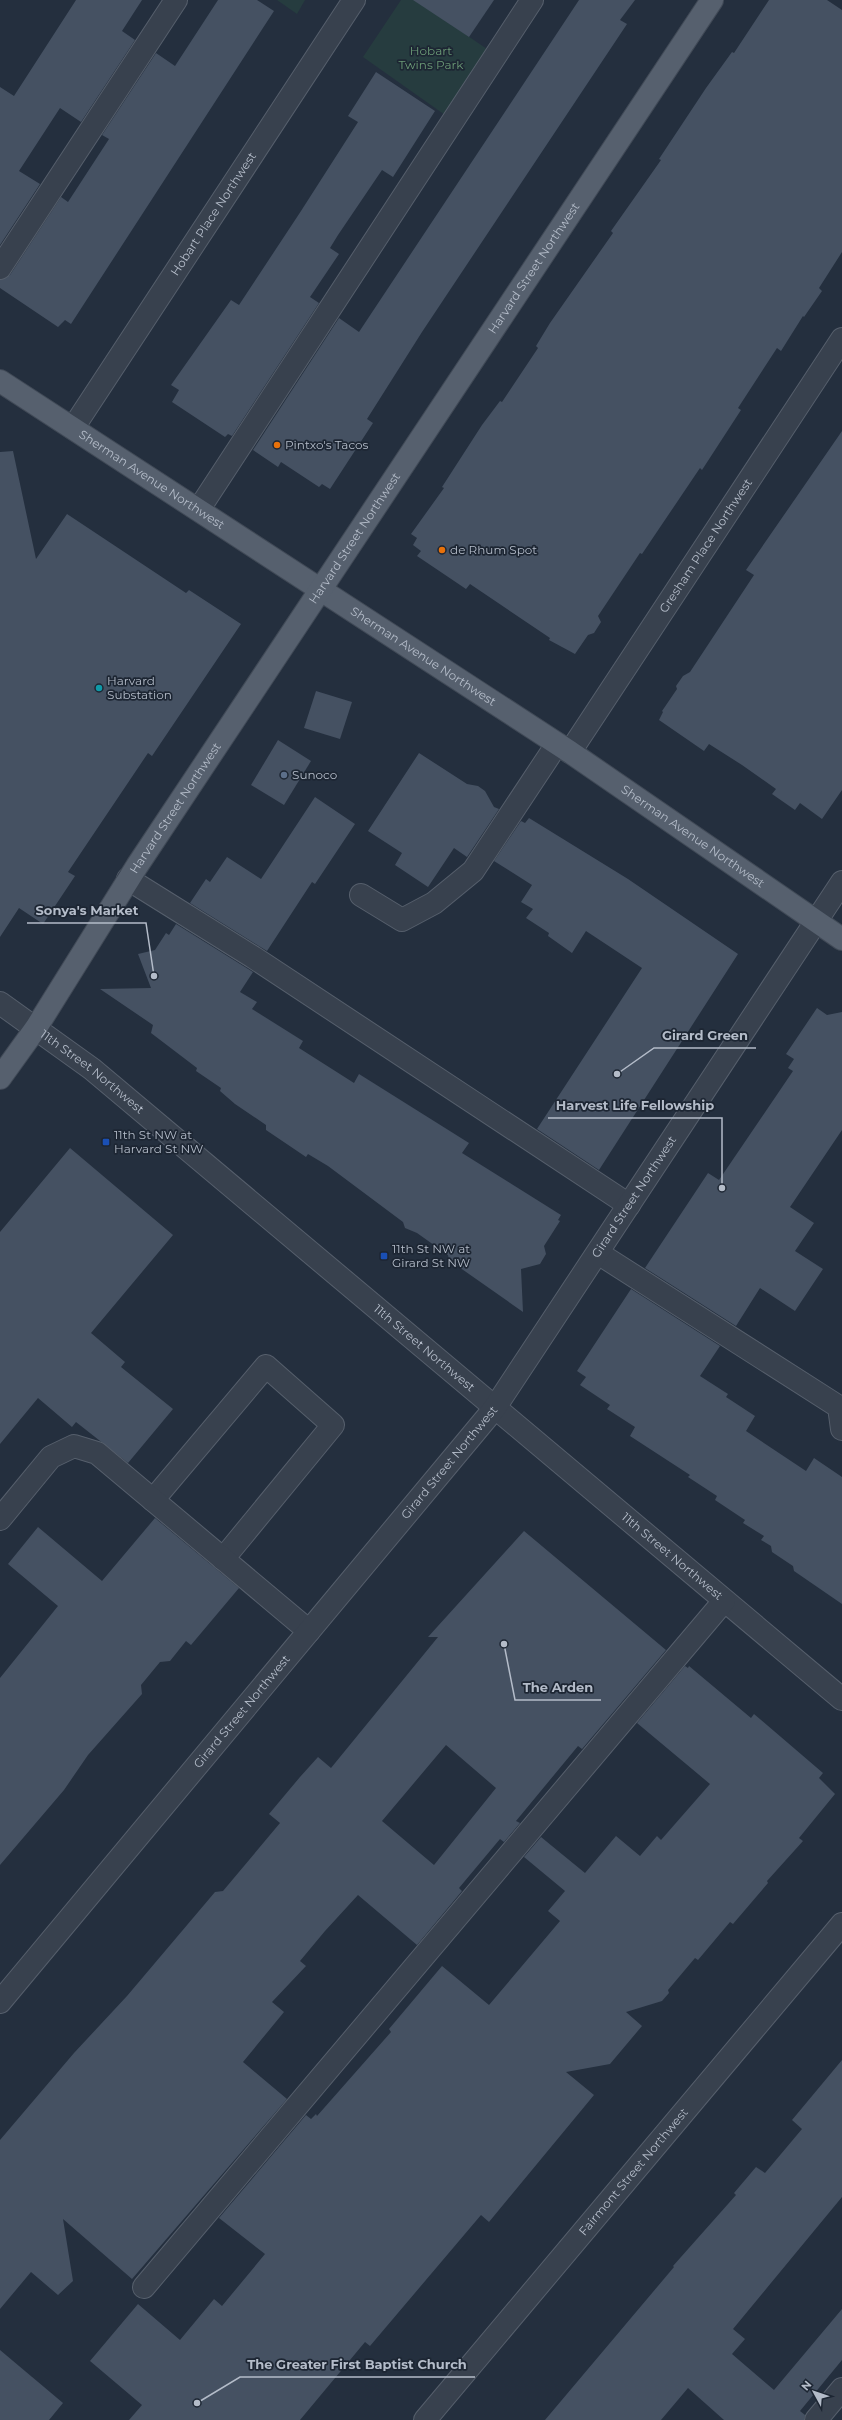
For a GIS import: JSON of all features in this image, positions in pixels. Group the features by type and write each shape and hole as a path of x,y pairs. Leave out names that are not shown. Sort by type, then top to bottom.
{"main road":[{"name":"Harvard Street Northwest","path":"0,1078 36,1028 128,879 712,0"},
{"name":"Sherman Avenue Northwest","path":"0,381 199,509 564,748 842,939"}],"street":[{"path":"0,268 176,0"},
{"name":"Hobart Place Northwest","path":"73,428 354,0"},
{"path":"199,509 532,0"},
{"name":"Gresham Place Northwest","path":"361,895 402,920 434,903 473,871 564,748 842,339"},
{"path":"128,879 253,957 629,1205"},
{"name":"Girard Street Northwest","path":"0,2002 494,1409 842,882"},
{"name":"11th Street Northwest","path":"0,1003 92,1069 494,1409 842,1699"},
{"path":"598,1253 840,1404 842,1429"},
{"path":"153,1500 266,1366 333,1425 223,1559"},
{"path":"0,1519 51,1457 74,1446 97,1453 309,1631"},
{"path":"144,2287 724,1602"},
{"name":"Fairmont Street Northwest","path":"425,2420 842,1924"},
{"path":"816,2420 842,2389"}],"green space":[{"path":"277,0 305,0 297,14"},
{"name":"Hobart Twins Park","path":"401,0 415,0 487,49 445,115 363,57"}],"building":[{"path":"76,0 142,0 122,31 135,40 81,122 60,108 19,171 40,184 0,245 0,87 14,96"},
{"path":"218,0 257,0 274,11 71,324 65,320 58,327 0,288 0,280 10,275 61,197 68,202 109,139 102,135 156,53 175,66"},
{"path":"413,0 494,0 469,37"},
{"path":"579,0 635,0 620,20 627,24 422,332 367,419 373,423 330,489 322,484 319,487 281,462 278,467 253,450 339,318 359,332"},
{"path":"769,0 827,0 842,10 842,252 819,288 822,291 804,317 803,316 781,351 777,348 738,408 741,410 702,470 700,468 642,554 640,553 598,616 601,622 594,633 588,635 575,654 549,640 550,638 470,584 466,589 417,556 421,551 413,545 417,538 411,534 444,488 442,487 482,425 500,401 502,402 538,348 536,346 550,323 613,233 611,231 661,160 659,159 706,88 732,52 734,53"},
{"path":"376,72 435,111 393,177 382,170 338,235 330,248 339,254 310,297 319,303 232,436 228,434 225,437 172,402 179,390 171,385 231,300 239,305 301,211 358,122 348,116"},
{"path":"842,431 842,790 822,819 800,803 795,810 772,794 776,789 742,765 709,744 704,751 659,720 663,712 662,711 677,689 676,686 683,676 690,672 754,575 746,570"},
{"name":"Harvard Substation","path":"13,451 36,559 67,514 186,593 189,590 241,624 152,756 148,753 68,872 75,876 43,924 19,908 0,937 0,452"},
{"path":"316,691 352,702 340,739 304,728"},
{"path":"278,740 311,761 284,805 251,785"},
{"path":"419,753 467,784 478,786 485,791 494,807 499,809 467,857 454,848 428,887 395,865 402,853 368,831"},
{"path":"315,797 355,824 315,884 312,882 267,951 190,903 206,879 210,882 227,857 261,879"},
{"path":"529,818 628,879 738,954 599,1170 537,1129 642,968 586,931 572,953 548,936 549,933 526,918 533,909 521,902 532,885 494,861 521,821 525,823"},
{"path":"176,924 253,972 240,992 257,1002 252,1009 303,1041 299,1048 354,1083 359,1074 469,1143 462,1153 561,1215 558,1220 560,1221 544,1246 546,1254 540,1264 521,1269 523,1312 449,1260 448,1255 417,1233 405,1228 403,1222 328,1166 308,1154 306,1157 266,1130 266,1125 235,1104 220,1091 221,1088 196,1071 197,1068 151,1033 153,1025 100,989 151,988 138,954 155,950 166,933 169,935"},
{"path":"817,1008 827,1015 842,1012 842,1130 790,1207 814,1223 795,1251 823,1269 795,1311 760,1288 736,1326 645,1268 708,1173 719,1180 793,1071 788,1068 794,1059 786,1054"},
{"path":"70,1148 173,1235 91,1333 125,1362 121,1367 173,1409 128,1463 76,1422 72,1427 38,1398 0,1444 0,1232"},
{"path":"631,1289 720,1346 700,1376 728,1394 726,1397 755,1416 746,1431 806,1471 814,1458 842,1477 842,1604 794,1571 793,1566 772,1552 771,1546 761,1540 764,1536 743,1523 745,1520 715,1500 717,1496 688,1477 690,1475 630,1436 635,1427 607,1409 610,1405 580,1385 586,1377 577,1371"},
{"path":"155,1518 239,1588 191,1645 186,1641 170,1661 160,1662 141,1685 142,1694 88,1755 64,1790 0,1865 0,1678 58,1606 8,1564 38,1527 102,1581"},
{"path":"524,1531 666,1650 582,1749 578,1746 516,1821 520,1823 504,1842 500,1839 459,1888 462,1891 417,1945 358,1895 325,1931 300,1961 306,1966 272,2002 284,2012 243,2062 287,2099 132,2279 63,2219 73,2281 58,2295 31,2272 0,2309 0,2140 74,2053 127,1996 215,1892 223,1891 280,1823 269,1814 300,1777 318,1757 331,1768 438,1637 428,1637","holes":["446,1745 496,1788 434,1865 382,1821"]},
{"path":"685,1666 688,1668 689,1666 751,1718 754,1714 823,1773 819,1778 835,1794 799,1838 803,1841 767,1881 768,1883 733,1924 730,1922 698,1960 695,1958 668,1990 669,1993 662,2001 626,2012 642,2026 610,2064 566,2072 594,2095 489,2222 481,2215 370,2346 365,2342 300,2420 129,2420 142,2405 90,2361 138,2304 180,2340 214,2299 222,2306 265,2254 219,2218 306,2115 311,2119 316,2114 317,2116 391,2032 389,2029 442,1966 489,2005 560,1921 548,1911 565,1891 524,1857 541,1837 585,1873 616,1836 640,1856 657,1836 661,1840 710,1784 637,1723"},
{"path":"842,2060 842,2197 733,2329 745,2339 732,2354 774,2390 842,2309 842,2360 800,2411 805,2415 804,2420 724,2420 688,2388 661,2420 545,2420 674,2267 673,2266 736,2195 734,2193 756,2167 765,2173 802,2129 792,2120"},
{"path":"0,2350 63,2403 49,2420 0,2420"}],"place":[{"name":"Pintxo's Tacos","path":"277,445"},
{"name":"de Rhum Spot","path":"442,550"},
{"name":"Harvard Substation","path":"99,688"},
{"name":"Sunoco","path":"284,775"},
{"name":"Sonya's Market","path":"154,976"},
{"name":"Girard Green","path":"617,1074"},
{"name":"11th St NW at Harvard St NW","path":"106,1142"},
{"name":"Harvest Life Fellowship","path":"722,1188"},
{"name":"11th St NW at Girard St NW","path":"384,1256"},
{"name":"The Arden","path":"504,1644"},
{"name":"The Greater First Baptist Church","path":"197,2403"}]}
